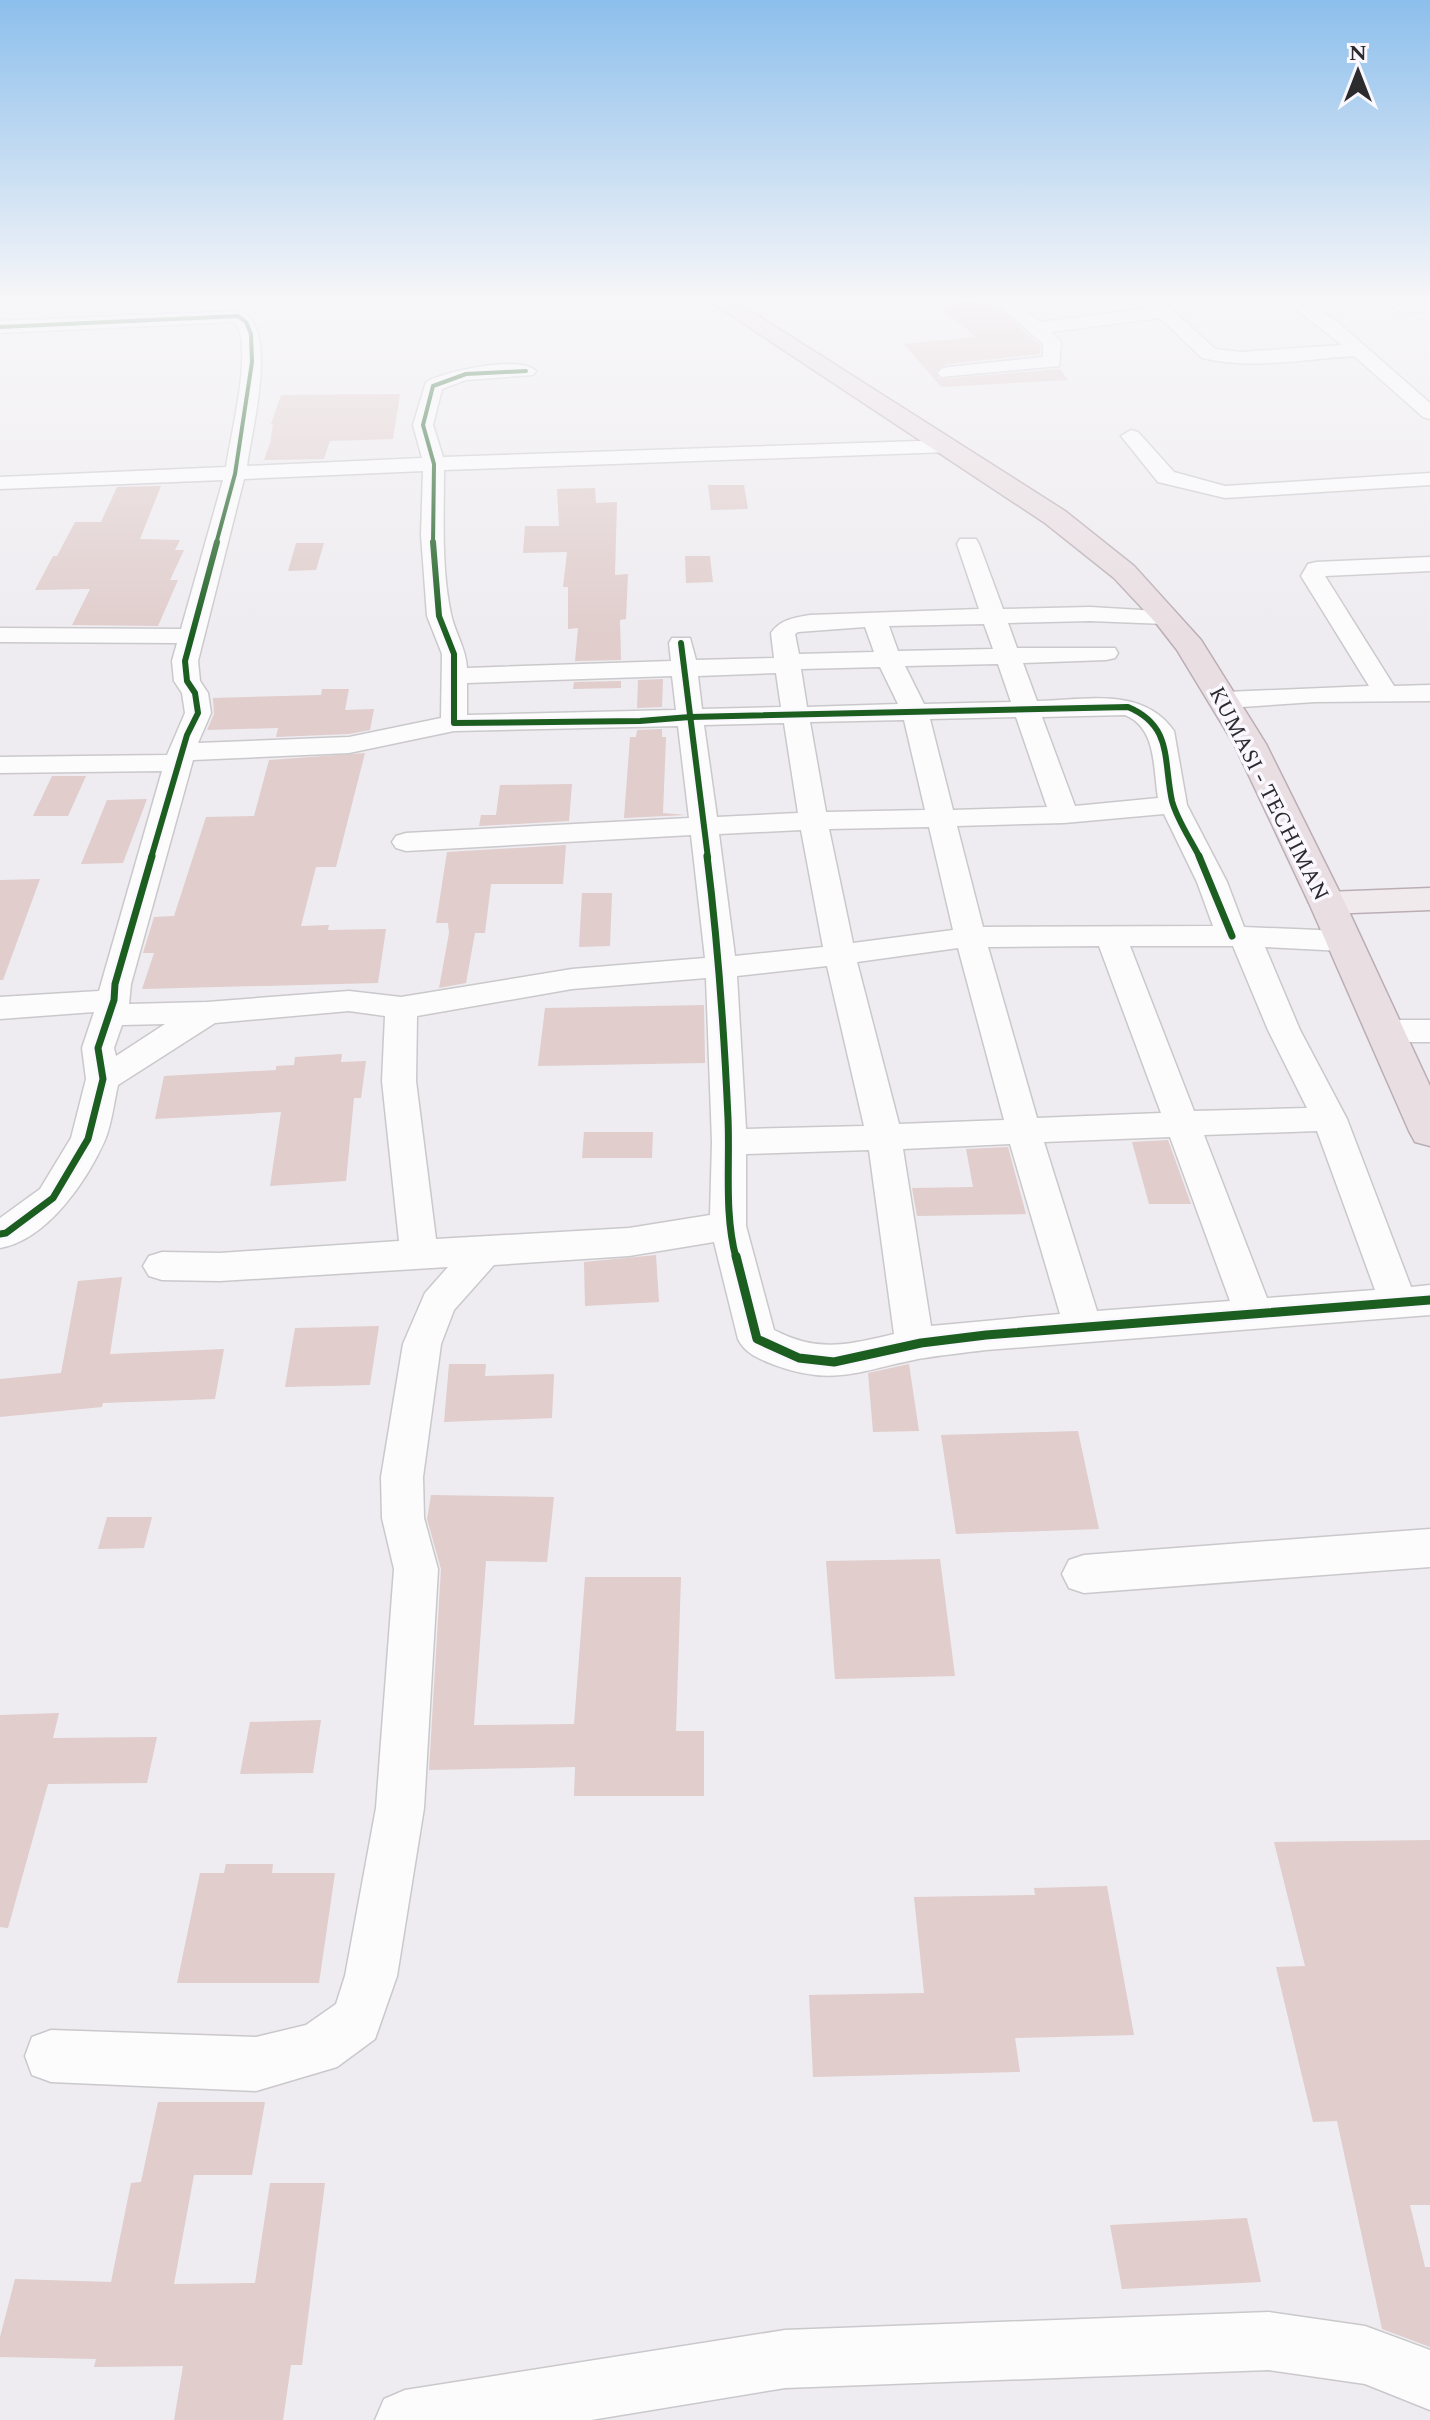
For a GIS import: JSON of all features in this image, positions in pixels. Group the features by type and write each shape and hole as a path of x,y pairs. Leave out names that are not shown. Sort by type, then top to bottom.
{"highway":[{"name":"KUMASI - TECHIMAN","path":"894,411 1081,537 1124,572 1190,646 1226,700 1327,903 1430,1131"}],"main road":[{"path":"1327,903 1430,899"}],"street":[{"path":"0,1234 53,1198 88,1139 103,1079 98,1048 180,757 198,713 198,703 187,681 185,661 235,474 245,411"},
{"path":"427,411 423,425 434,464 433,549 439,616 454,654 454,723"},
{"path":"1131,436 1166,477 1225,492 1430,479"},
{"path":"0,483 949,446"},
{"path":"968,544 1064,815"},
{"path":"1386,693 1313,576 1316,569 1334,566 1430,564"},
{"path":"914,1344 902,1238 885,1139 840,954 783,633 790,626 874,619 1090,614 1166,617"},
{"path":"1090,614 1128,707"},
{"path":"874,619 889,660 915,712 970,937 1083,1326"},
{"path":"0,635 193,636"},
{"path":"454,676 683,656 787,663 1106,653"},
{"path":"0,765 349,745 454,723 640,721 690,717 1128,707 1145,714 1161,731 1173,805 1330,1119 1414,1300 1083,1326 914,1344 834,1364 787,1357 757,1339 728,1226 729,1142 721,965 703,828 690,717 683,656"},
{"path":"1226,700 1430,693"},
{"path":"406,842 814,821 939,817 983,820 1111,813 1173,805"},
{"path":"1111,936 1179,1123 1254,1314"},
{"path":"0,1008 111,1008 207,1013 349,1001 401,1008 572,979 781,962 970,937 1238,937 1343,941"},
{"path":"401,1008 399,1081 419,1254"},
{"path":"103,1079 207,1013"},
{"path":"1386,1031 1430,1031"},
{"path":"729,1142 885,1139 1179,1123 1330,1119"},
{"path":"162,1266 220,1267 419,1254 483,1253 629,1242 728,1226"},
{"path":"51,2056 256,2064 318,2048 357,2021 371,1976 400,1808 416,1569 403,1518 402,1477 422,1344 438,1303 483,1253"},
{"path":"1084,1574 1430,1548"},
{"path":"405,2420 785,2359 1269,2341 1365,2355 1430,2380"}],"building":[{"path":"276,411 397,411 393,439 330,441 324,459 264,460 270,443"},
{"path":"708,485 744,485 748,509 711,510"},
{"path":"161,486 140,539 180,540 175,550 184,550 170,580 178,580 158,626 72,625 90,589 35,590 53,556 57,556 75,522 101,522 117,487"},
{"path":"595,488 596,503 617,502 615,575 628,574 626,619 620,620 621,660 575,661 578,628 568,629 568,587 563,587 567,552 523,553 525,526 559,526 557,489"},
{"path":"296,543 324,543 316,570 288,571"},
{"path":"685,556 710,556 713,582 686,583"},
{"path":"663,679 662,707 637,708 638,680"},
{"path":"621,681 621,688 573,689 574,682"},
{"path":"322,689 349,689 345,710 374,709 370,730 349,734 276,737 278,728 207,730 214,714 213,698 321,695"},
{"path":"662,729 662,737 666,737 663,813 686,815 624,818 630,737 636,737 637,730"},
{"path":"365,753 336,867 316,867 301,926 329,925 328,930 386,929 378,983 142,989 154,953 143,953 154,917 174,916 206,817 254,816 269,760"},
{"path":"52,776 86,776 68,816 33,816"},
{"path":"572,784 569,821 479,826 481,815 496,815 500,785"},
{"path":"147,799 123,863 81,864 107,800"},
{"path":"566,845 563,884 491,884 485,933 475,933 466,983 439,988 449,933 448,923 436,923 447,852"},
{"path":"40,879 3,980 0,980 0,880"},
{"path":"582,893 612,893 610,946 579,947"},
{"path":"704,1005 705,1063 538,1066 545,1008"},
{"path":"342,1054 341,1062 366,1061 361,1098 354,1098 346,1181 270,1186 281,1112 155,1119 164,1076 276,1070 276,1066 294,1065 295,1057"},
{"path":"584,1132 653,1132 652,1158 582,1158"},
{"path":"1168,1140 1191,1204 1149,1204 1132,1142"},
{"path":"1008,1147 1026,1214 917,1216 912,1188 973,1187 966,1149"},
{"path":"656,1255 659,1302 585,1306 584,1262"},
{"path":"122,1277 110,1354 224,1349 215,1399 103,1403 102,1407 0,1417 0,1379 61,1373 78,1281"},
{"path":"379,1326 370,1385 285,1387 295,1328"},
{"path":"449,1364 486,1364 485,1376 554,1374 552,1418 444,1422"},
{"path":"909,1364 919,1431 873,1432 868,1373"},
{"path":"1078,1431 1099,1529 956,1534 941,1435"},
{"path":"431,1495 554,1497 547,1562 486,1561 474,1725 574,1724 585,1577 681,1577 676,1731 704,1731 704,1796 574,1796 575,1767 429,1770 441,1569 427,1519"},
{"path":"107,1517 152,1517 144,1548 98,1549"},
{"path":"940,1559 955,1676 835,1679 826,1561"},
{"path":"59,1713 53,1738 157,1737 147,1783 48,1784 8,1928 0,1927 0,1715"},
{"path":"321,1720 313,1773 240,1774 250,1722"},
{"path":"1430,1840 1430,2205 1410,2205 1425,2267 1430,2267 1430,2347 1382,2329 1337,2121 1313,2122 1276,1967 1305,1966 1274,1842"},
{"path":"226,1864 273,1864 272,1873 335,1873 319,1983 177,1983 200,1873 224,1873"},
{"path":"1107,1886 1134,2035 1015,2038 1020,2072 813,2077 809,1995 924,1993 914,1897 1035,1895 1034,1888"},
{"path":"158,2102 265,2102 252,2175 194,2175 174,2284 255,2283 270,2183 325,2183 302,2365 291,2365 283,2420 174,2420 183,2366 94,2367 96,2359 0,2357 0,2337 15,2279 111,2282 131,2183 141,2182"},
{"path":"1247,2218 1261,2282 1122,2289 1110,2225"}],"cycle path":[{"path":"0,1234 6,1233 53,1198 88,1139 103,1079 98,1048 114,1000 115,984 178,763 198,713 195,693 187,681 185,661 235,474 245,411"},
{"path":"427,411 423,425 434,464 432,535 439,616 454,654 454,723 640,721 690,717 1128,707 1145,714 1161,731 1173,805 1212,882 1232,936"},
{"path":"681,643 721,965 729,1142 728,1226 757,1339 799,1358 834,1362 921,1343 986,1335 1430,1300"}]}
